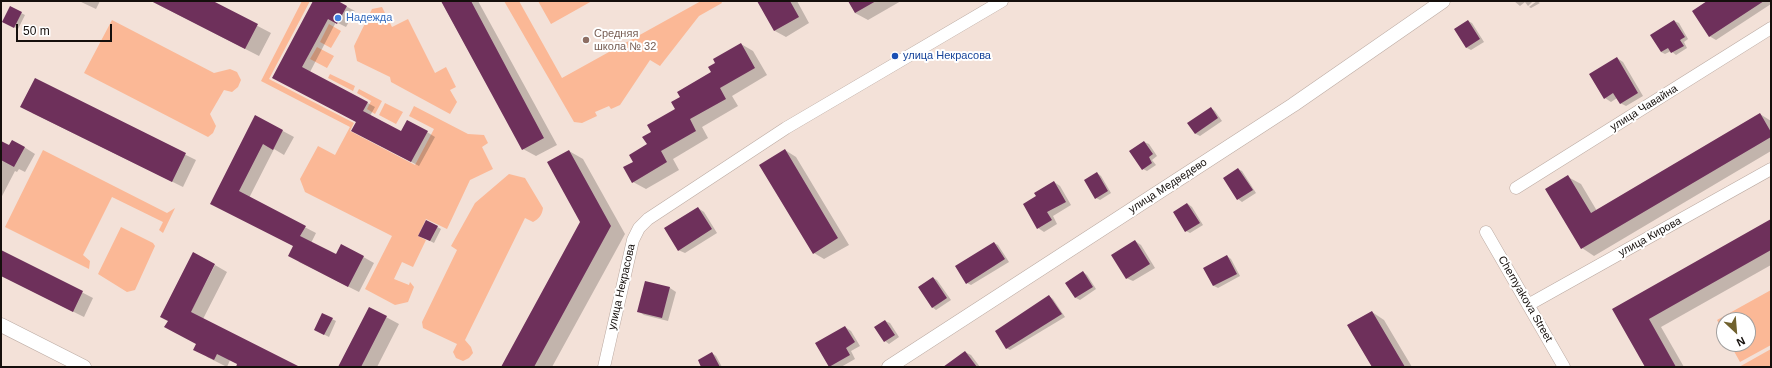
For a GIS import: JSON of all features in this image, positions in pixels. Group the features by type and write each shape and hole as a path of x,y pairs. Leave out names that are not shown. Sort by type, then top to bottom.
{"street":[{"name":"улица Некрасова","path":"604,367 633,240 639,228 648,219 786,128 1002,1"},
{"name":"улица Медведево","path":"889,367 1293,105 1443,1"},
{"name":"улица Чавайна","path":"1516,188 1771,28"},
{"name":"улица Кирова","path":"1528,305 1771,170"},
{"name":"Chernyakova Street","path":"1486,232 1564,367"},
{"path":"1,325 84,367"}],"shaded area":[{"path":"302,1 310,1 269,79 354,123 350,131 415,165 434,129 409,116 414,106 468,134 484,135 488,143 482,147 493,169 470,180 447,229 426,219 418,236 426,240 413,267 402,262 394,279 409,285 410,282 414,287 408,302 395,305 365,289 392,236 305,192 300,179 318,146 335,155 350,127 261,81"},
{"path":"504,1 519,1 562,78 701,1 721,1 722,3 699,16 660,66 650,60 620,105 611,109 609,106 595,112 597,116 582,123 574,122"},
{"path":"538,1 592,1 551,24"},
{"path":"382,7 392,27 408,19 435,73 446,67 456,87 450,90 457,102 450,114 391,82 390,77 357,61 354,46 372,9"},
{"path":"112,20 214,73 230,69 237,72 241,80 238,87 232,92 224,90 210,114 216,126 213,133 208,137 84,73"},
{"path":"329,24 341,31 331,48 320,42"},
{"path":"317,47 334,56 327,68 310,59"},
{"path":"330,74 355,86 353,91 328,78"},
{"path":"359,89 382,101 375,114 367,109 371,101 357,93"},
{"path":"385,103 403,112 396,124 379,115"},
{"path":"43,150 167,213 175,208 163,233 159,230 163,222 112,197 83,255 90,261 89,269 5,227"},
{"path":"509,174 525,178 543,210 537,220 533,222 525,218 465,340 471,347 473,353 469,358 463,361 456,358 453,352 457,344 423,328 422,322 457,250 451,246 475,203"},
{"path":"121,227 153,243 155,246 135,290 127,292 98,274"},
{"path":"1771,290 1771,345 1740,362 1734,352 1756,352 1756,312 1731,312"},
{"path":"1771,349 1771,367 1739,367"}],"building":[{"path":"151,1 213,1 258,24 245,49"},
{"path":"313,1 338,1 347,6 337,24 328,19 302,67 368,102 363,111 401,131 407,120 428,131 411,162 351,131 356,122 272,78"},
{"path":"441,1 471,1 544,138 522,150"},
{"path":"757,1 790,1 799,17 774,31"},
{"path":"848,1 876,1 855,13"},
{"path":"1707,1 1764,1 1709,37 1692,11"},
{"path":"10,6 22,12 14,28 2,22"},
{"path":"1468,20 1480,39 1466,48 1454,29"},
{"path":"1674,20 1685,37 1680,40 1684,46 1671,53 1668,48 1661,52 1650,35"},
{"path":"741,43 755,68 720,88 726,99 690,119 696,131 661,151 667,162 632,183 623,167 633,162 629,155 647,144 642,137 651,132 647,125 675,109 671,102 680,97 677,92 711,72 708,67 715,63 713,59"},
{"path":"1617,57 1638,93 1620,104 1613,93 1604,99 1589,74"},
{"path":"35,78 186,153 172,182 20,107"},
{"path":"1211,107 1218,118 1195,134 1187,123"},
{"path":"1760,113 1771,132 1771,137 1581,249 1545,189 1568,175 1591,213"},
{"path":"255,115 283,130 273,150 263,144 239,191 306,226 300,236 336,254 341,244 364,256 348,287 288,256 293,246 210,204"},
{"path":"12,140 25,147 14,167 1,160 1,141 9,145"},
{"path":"1144,141 1153,154 1149,157 1152,163 1142,170 1129,151"},
{"path":"785,149 838,238 813,254 759,165"},
{"path":"569,150 611,226 534,367 501,367 580,222 547,162"},
{"path":"1238,168 1253,190 1237,200 1223,178"},
{"path":"1097,172 1108,191 1095,199 1084,180"},
{"path":"1054,181 1066,202 1047,212 1052,220 1037,229 1023,204 1036,196 1034,193"},
{"path":"1187,203 1200,223 1185,232 1173,212"},
{"path":"698,207 712,229 678,251 664,228"},
{"path":"1771,219 1771,250 1649,319 1676,367 1645,367 1612,309"},
{"path":"426,220 438,226 430,241 418,236"},
{"path":"1135,240 1150,264 1126,279 1111,255"},
{"path":"994,242 1005,259 966,284 955,266"},
{"path":"1,250 83,291 73,312 1,276"},
{"path":"193,252 215,264 191,312 300,367 236,367 237,364 217,354 214,360 193,350 196,344 164,327 168,321 160,317"},
{"path":"1227,255 1237,274 1213,286 1203,268"},
{"path":"1083,271 1093,287 1075,298 1065,283"},
{"path":"933,277 947,298 932,308 918,287"},
{"path":"645,281 670,287 662,318 637,312"},
{"path":"1049,295 1062,314 1006,349 995,331"},
{"path":"369,307 387,316 361,367 338,367"},
{"path":"1372,311 1405,367 1372,367 1347,325"},
{"path":"322,313 333,318 324,335 314,330"},
{"path":"885,320 895,335 884,342 874,327"},
{"path":"845,326 855,342 846,348 850,355 829,367 815,343"},
{"path":"965,351 977,367 943,367"},
{"path":"712,352 720,367 701,367 698,360"}],"place":[{"name":"Надежда","path":"338,18"},
{"name":"Средняя школа № 32","path":"586,40"},
{"name":"улица Некрасова","path":"895,56"}]}
